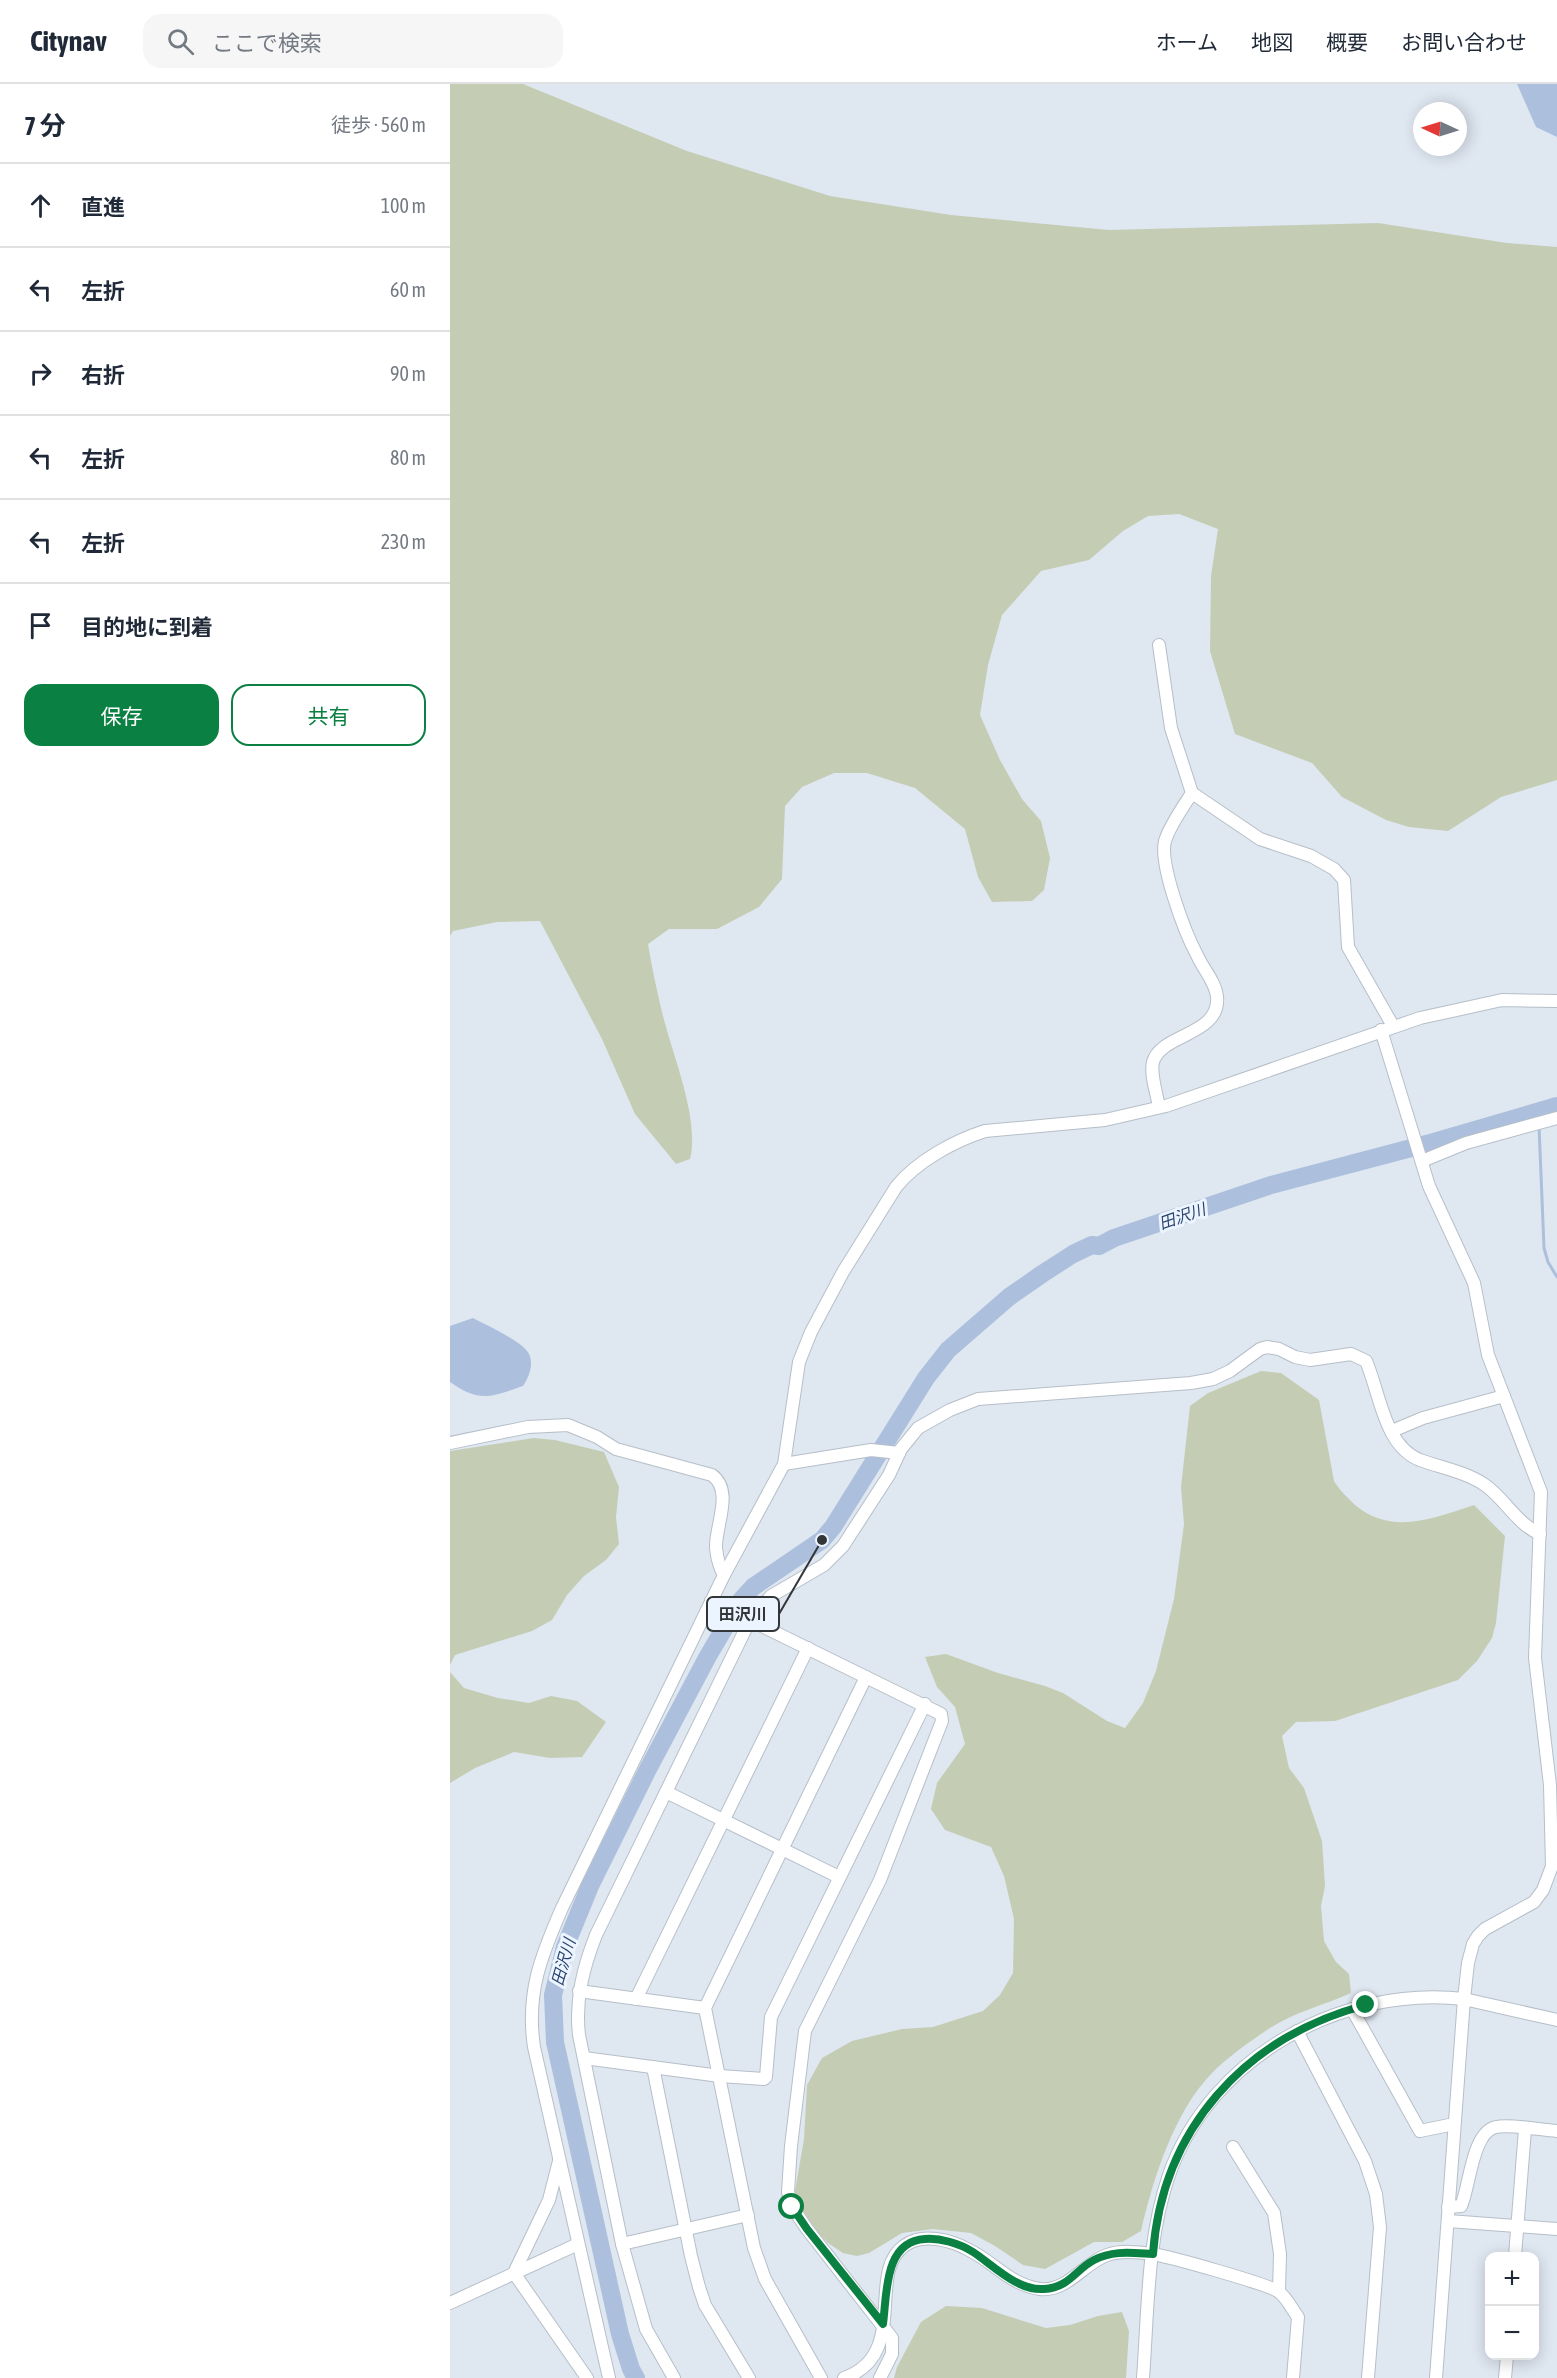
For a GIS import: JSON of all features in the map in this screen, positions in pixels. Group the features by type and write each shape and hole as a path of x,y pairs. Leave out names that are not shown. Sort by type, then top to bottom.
{"street":[{"path":"1159,645 1171,728 1192,793 1260,839 1311,856 1334,869 1344,880 1348,947 1387,1028 1429,1186 1474,1283 1488,1355 1541,1492 1535,1658 1550,1785 1552,1866 1544,1890 1533,1902 1485,1929 1478,1936 1473,1944 1468,1963 1436,2378"},
{"path":"1159,1107 1153,1073 1156,1055 1168,1045 1201,1027 1216,1006 1217,997 1213,983 1186,932 1172,889 1164,853 1166,841 1192,793"},
{"path":"609,2378 530,2023 536,1975 562,1908 724,1575 784,1464 799,1362 810,1332 843,1272 890,1197 906,1176 971,1136 985,1131 1105,1120 1159,1107 1420,1018 1502,1000 1557,1001"},
{"path":"1422,1161 1466,1143 1557,1118"},
{"path":"674,2378 646,2329 622,2244 578,2024 582,1972 596,1935 750,1620 771,1596 824,1565 843,1546 889,1475 894,1452 918,1428 950,1410 978,1399 1191,1383 1213,1379 1230,1371 1260,1349 1267,1347 1310,1360 1351,1354 1366,1361 1392,1431 1406,1452 1418,1459 1469,1476 1483,1484 1496,1493 1530,1529 1540,1534"},
{"path":"1392,1431 1423,1418 1504,1396"},
{"path":"450,1443 528,1427 568,1425 597,1437 616,1449 712,1475 717,1479 723,1492 716,1547 720,1568 724,1575"},
{"path":"784,1464 872,1450 894,1452"},
{"path":"711,1601 925,1704 941,1714 942,1721 880,1880 805,2031 789,2180 789,2199 798,2217 892,2338 893,2345 887,2367 880,2378"},
{"path":"636,1999 808,1648"},
{"path":"821,2378 765,2279 754,2248 705,2008 866,1677"},
{"path":"584,2058 720,2076 764,2079 766,2077 771,2017 925,1704"},
{"path":"666,1792 839,1877"},
{"path":"579,1991 705,2008"},
{"path":"1143,2378 1157,2217 1169,2174 1186,2136 1199,2117 1209,2103 1239,2072 1258,2056 1297,2031 1353,2009 1381,2002 1435,1997 1464,1999 1557,2020"},
{"path":"1353,2009 1420,2131 1454,2124"},
{"path":"1297,2031 1365,2161 1376,2194 1380,2227 1368,2378"},
{"path":"654,2067 691,2256 705,2305 749,2378"},
{"path":"1448,2207 1461,2206 1467,2194 1474,2155 1485,2134 1494,2127 1557,2131"},
{"path":"1515,2252 1525,2129"},
{"path":"1233,2147 1274,2213 1280,2254 1279,2291"},
{"path":"514,2273 549,2200 560,2160"},
{"path":"622,2244 748,2215"},
{"path":"1448,2221 1557,2229"},
{"path":"844,2378 867,2366 880,2343 889,2274 897,2252 913,2241 945,2240 971,2250 1006,2276 1029,2287 1043,2290 1056,2287 1074,2278 1092,2261 1110,2254 1124,2252 1153,2254 1279,2291 1298,2317 1293,2378"},
{"path":"450,2303 578,2244"},
{"path":"514,2273 588,2378"},
{"path":"1505,2378 1507,2360"}],"green space":[{"path":"450,84 523,84 687,151 830,196 951,215 1109,230 1378,223 1507,243 1557,247 1557,780 1501,797 1448,831 1409,827 1386,820 1342,797 1312,763 1235,734 1210,651 1211,576 1218,529 1179,514 1148,516 1123,531 1089,560 1041,571 1002,615 988,665 980,715 1000,760 1022,799 1041,821 1050,858 1044,890 1032,901 992,902 978,877 965,829 915,788 867,773 834,773 802,787 785,806 782,879 759,907 717,929 669,929 648,944 667,1032 684,1088 691,1126 690,1159 676,1164 635,1114 602,1039 540,921 497,922 453,931 450,936"},
{"path":"1261,1371 1281,1373 1319,1400 1334,1481 1355,1505 1384,1520 1413,1522 1474,1505 1505,1536 1496,1623 1492,1638 1477,1661 1458,1680 1335,1721 1296,1722 1282,1736 1289,1768 1304,1788 1322,1841 1325,1886 1321,1906 1324,1941 1336,1962 1349,1974 1351,1993 1277,2024 1239,2050 1212,2073 1176,2126 1159,2168 1141,2231 1122,2242 1094,2242 1045,2269 1023,2265 971,2233 933,2229 902,2233 869,2253 857,2256 843,2253 818,2233 794,2197 804,2139 807,2085 822,2058 852,2041 902,2029 933,2027 983,2011 1000,1995 1013,1973 1014,1919 1004,1876 991,1847 945,1830 931,1809 937,1783 965,1744 955,1707 937,1687 925,1657 946,1654 998,1673 1045,1686 1063,1693 1107,1721 1125,1728 1143,1703 1156,1671 1174,1599 1184,1524 1181,1487 1190,1406 1208,1393"},
{"path":"534,1438 555,1440 604,1452 619,1487 616,1517 619,1544 606,1560 584,1576 567,1595 552,1620 532,1631 455,1655 450,1665 450,1451"},
{"path":"450,1672 464,1688 498,1698 529,1703 551,1696 577,1701 606,1722 582,1757 550,1758 514,1752 475,1768 450,1783"},
{"path":"946,2306 982,2308 1046,2328 1070,2325 1098,2316 1122,2312 1129,2331 1126,2378 894,2378 897,2367 921,2322"}],"water":[{"path":"1517,84 1557,84 1557,137 1536,127"},
{"path":"473,1318 504,1334 526,1349 531,1366 523,1386 485,1396 469,1393 450,1382 450,1326"}],"waterway":[{"name":"田沢川","path":"636,2378 620,2334 555,2042 553,1995 565,1947 590,1886 648,1769 708,1656 741,1600 753,1587 822,1540 833,1527 926,1378 948,1350 1009,1297 1073,1254 1092,1245 1099,1246 1114,1238 1271,1185 1434,1142 1557,1106"},
{"name":"田沢川","path":"1538,1111 1539,1119"},
{"path":"1539,1126 1544,1248 1548,1262 1557,1277"}],"place":[{"name":"田沢川","path":"822,1540"}],"route":[{"path":"792,2207 828,2257 883,2324 889,2274 893,2262 897,2252 913,2241 945,2240 971,2250 1006,2276 1029,2287 1043,2290 1056,2287 1074,2278 1092,2261 1110,2254 1124,2252 1153,2254 1157,2217 1169,2174 1186,2136 1209,2103 1258,2056 1295,2032 1320,2020 1366,2005"}]}
